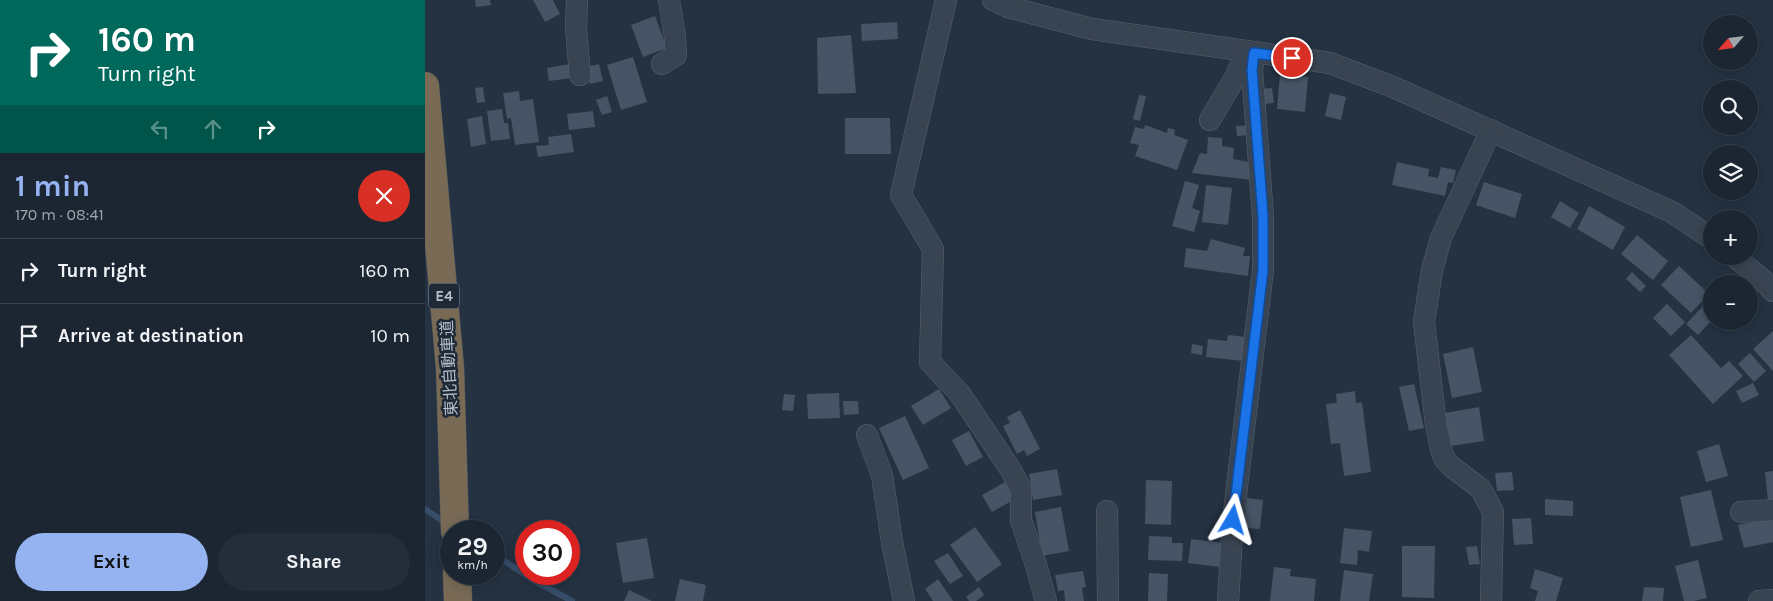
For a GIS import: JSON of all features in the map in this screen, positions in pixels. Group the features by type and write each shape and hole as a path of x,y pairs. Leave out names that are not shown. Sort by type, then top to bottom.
{"highway":[{"name":"東北自動車道","path":"425,86 450,368 455,518"},
{"path":"457,585 458,601"}],"street":[{"path":"577,0 576,28 579,75"},
{"path":"662,64 675,54 675,37 669,0"},
{"path":"946,0 901,195 933,249 930,362 961,394 1009,467 1021,489 1021,520 1036,565 1045,601"},
{"path":"993,0 1008,7 1092,29 1330,63 1393,87 1672,212 1703,233"},
{"path":"1210,120 1250,52"},
{"path":"1228,601 1233,520 1263,270 1263,217 1250,52"},
{"path":"1491,130 1441,238 1432,270 1424,322 1436,425 1442,453 1451,467 1481,488 1493,512 1491,601"},
{"path":"1745,265 1773,291"},
{"path":"867,435 883,475 892,542 904,601"},
{"path":"1741,512 1773,510"},
{"path":"1107,511 1107,601"},
{"path":"1759,601 1773,600"}],"building":[{"path":"475,0 490,0 491,5 476,7"},
{"path":"533,0 553,0 560,14 545,22"},
{"path":"655,16 667,48 643,57 631,25"},
{"path":"897,22 898,39 862,41 861,24"},
{"path":"851,35 856,93 818,94 817,38"},
{"path":"633,57 647,102 621,110 607,65"},
{"path":"570,64 572,78 549,81 547,68"},
{"path":"599,64 603,81 590,84 586,67"},
{"path":"1280,74 1308,77 1305,112 1277,109"},
{"path":"483,87 485,102 477,103 475,88"},
{"path":"1272,88 1274,103 1263,104 1261,89"},
{"path":"519,91 520,101 533,99 539,142 515,145 511,118 507,119 503,93"},
{"path":"1330,93 1346,97 1341,120 1325,116"},
{"path":"1139,95 1146,96 1140,121 1133,119"},
{"path":"607,96 612,112 602,115 596,100"},
{"path":"502,109 504,123 508,123 510,139 491,141 487,111"},
{"path":"593,111 595,127 569,130 567,114"},
{"path":"482,116 486,144 471,147 467,119"},
{"path":"845,118 890,118 891,154 845,154"},
{"path":"1145,125 1167,133 1168,128 1175,130 1174,135 1188,140 1177,170 1135,156 1139,145 1130,143 1135,127 1144,129"},
{"path":"1250,125 1251,135 1237,136 1236,126"},
{"path":"571,134 574,152 538,157 536,146 549,145 548,137"},
{"path":"1208,137 1222,138 1222,146 1234,148 1233,159 1254,163 1252,180 1192,173 1200,153 1207,154"},
{"path":"1397,162 1429,169 1428,176 1438,178 1441,167 1456,170 1453,183 1448,182 1445,196 1392,185"},
{"path":"1185,181 1199,185 1192,208 1200,211 1194,232 1172,226"},
{"path":"1484,182 1522,194 1515,218 1476,205"},
{"path":"1206,185 1232,188 1228,225 1202,222"},
{"path":"1560,201 1579,213 1570,228 1551,217"},
{"path":"1589,206 1625,227 1613,250 1577,229"},
{"path":"1637,235 1668,261 1653,280 1621,254"},
{"path":"1211,239 1245,248 1243,256 1250,256 1248,276 1184,267 1186,248 1207,251"},
{"path":"1679,266 1703,288 1703,300 1691,313 1661,285"},
{"path":"1632,272 1646,286 1640,292 1626,279"},
{"path":"1667,304 1685,322 1671,336 1653,318"},
{"path":"1703,306 1703,330 1698,335 1686,324"},
{"path":"1773,331 1773,371 1753,349"},
{"path":"1228,335 1247,337 1244,361 1206,357 1208,339 1227,341"},
{"path":"1691,335 1721,368 1729,361 1743,376 1713,404 1669,355"},
{"path":"1192,344 1203,346 1202,355 1191,353"},
{"path":"1473,347 1482,392 1452,398 1443,354"},
{"path":"1750,353 1766,371 1754,382 1738,364"},
{"path":"1753,383 1759,395 1742,403 1736,391"},
{"path":"1414,384 1424,428 1409,431 1399,387"},
{"path":"939,389 951,408 923,425 911,406"},
{"path":"1355,391 1356,403 1362,402 1371,472 1344,476 1340,443 1331,444 1326,404 1337,403 1336,394"},
{"path":"839,393 840,418 808,419 807,394"},
{"path":"784,394 795,395 793,411 782,410"},
{"path":"843,401 858,401 859,414 844,415"},
{"path":"1479,407 1484,441 1450,446 1445,413"},
{"path":"1020,410 1040,449 1027,456 1024,450 1017,454 1003,426 1010,423 1007,417"},
{"path":"905,416 929,468 903,480 879,428"},
{"path":"969,431 983,457 966,466 952,440"},
{"path":"1719,444 1728,476 1706,482 1697,451"},
{"path":"1057,469 1062,495 1033,500 1029,474"},
{"path":"1773,471 1773,501 1768,501 1765,472"},
{"path":"1512,472 1514,490 1497,491 1495,473"},
{"path":"1146,480 1172,481 1171,525 1145,524"},
{"path":"1007,481 1017,498 992,512 982,495"},
{"path":"1711,490 1723,540 1691,547 1680,497"},
{"path":"1247,498 1263,500 1260,529 1244,528"},
{"path":"1545,499 1573,501 1573,516 1545,515"},
{"path":"1061,507 1069,551 1042,556 1035,512"},
{"path":"1531,518 1533,544 1514,545 1512,519"},
{"path":"1773,518 1773,542 1744,548 1738,525"},
{"path":"975,527 1002,564 977,582 950,545"},
{"path":"1344,528 1372,531 1369,552 1358,550 1357,565 1340,563"},
{"path":"1149,536 1172,537 1172,543 1183,543 1182,561 1148,560"},
{"path":"647,538 654,578 623,583 616,543"},
{"path":"1191,539 1223,543 1220,567 1188,563"},
{"path":"1402,546 1435,546 1434,598 1402,597"},
{"path":"1477,546 1480,564 1469,565 1466,547"},
{"path":"948,553 963,576 950,584 934,561"},
{"path":"1698,560 1707,598 1684,601 1675,566"},
{"path":"1274,567 1291,569 1290,576 1316,579 1314,601 1270,601"},
{"path":"1535,569 1563,578 1556,601 1535,601 1538,591 1530,588"},
{"path":"1344,570 1373,574 1369,601 1340,601"},
{"path":"1083,571 1086,587 1082,588 1084,601 1065,601 1064,590 1058,591 1055,575"},
{"path":"1149,573 1168,574 1167,601 1148,601"},
{"path":"680,579 706,585 703,601 675,601"},
{"path":"938,579 953,601 933,601 925,589"},
{"path":"979,587 984,595 976,601 969,601 966,597"},
{"path":"1644,587 1664,588 1663,601 1642,601"},
{"path":"629,590 652,601 624,601"}],"waterway":[{"path":"425,509 441,520"},
{"path":"505,561 533,580 572,601"}],"route":[{"path":"1233,520 1263,270 1263,217 1252,70 1254,53 1292,58"}]}
